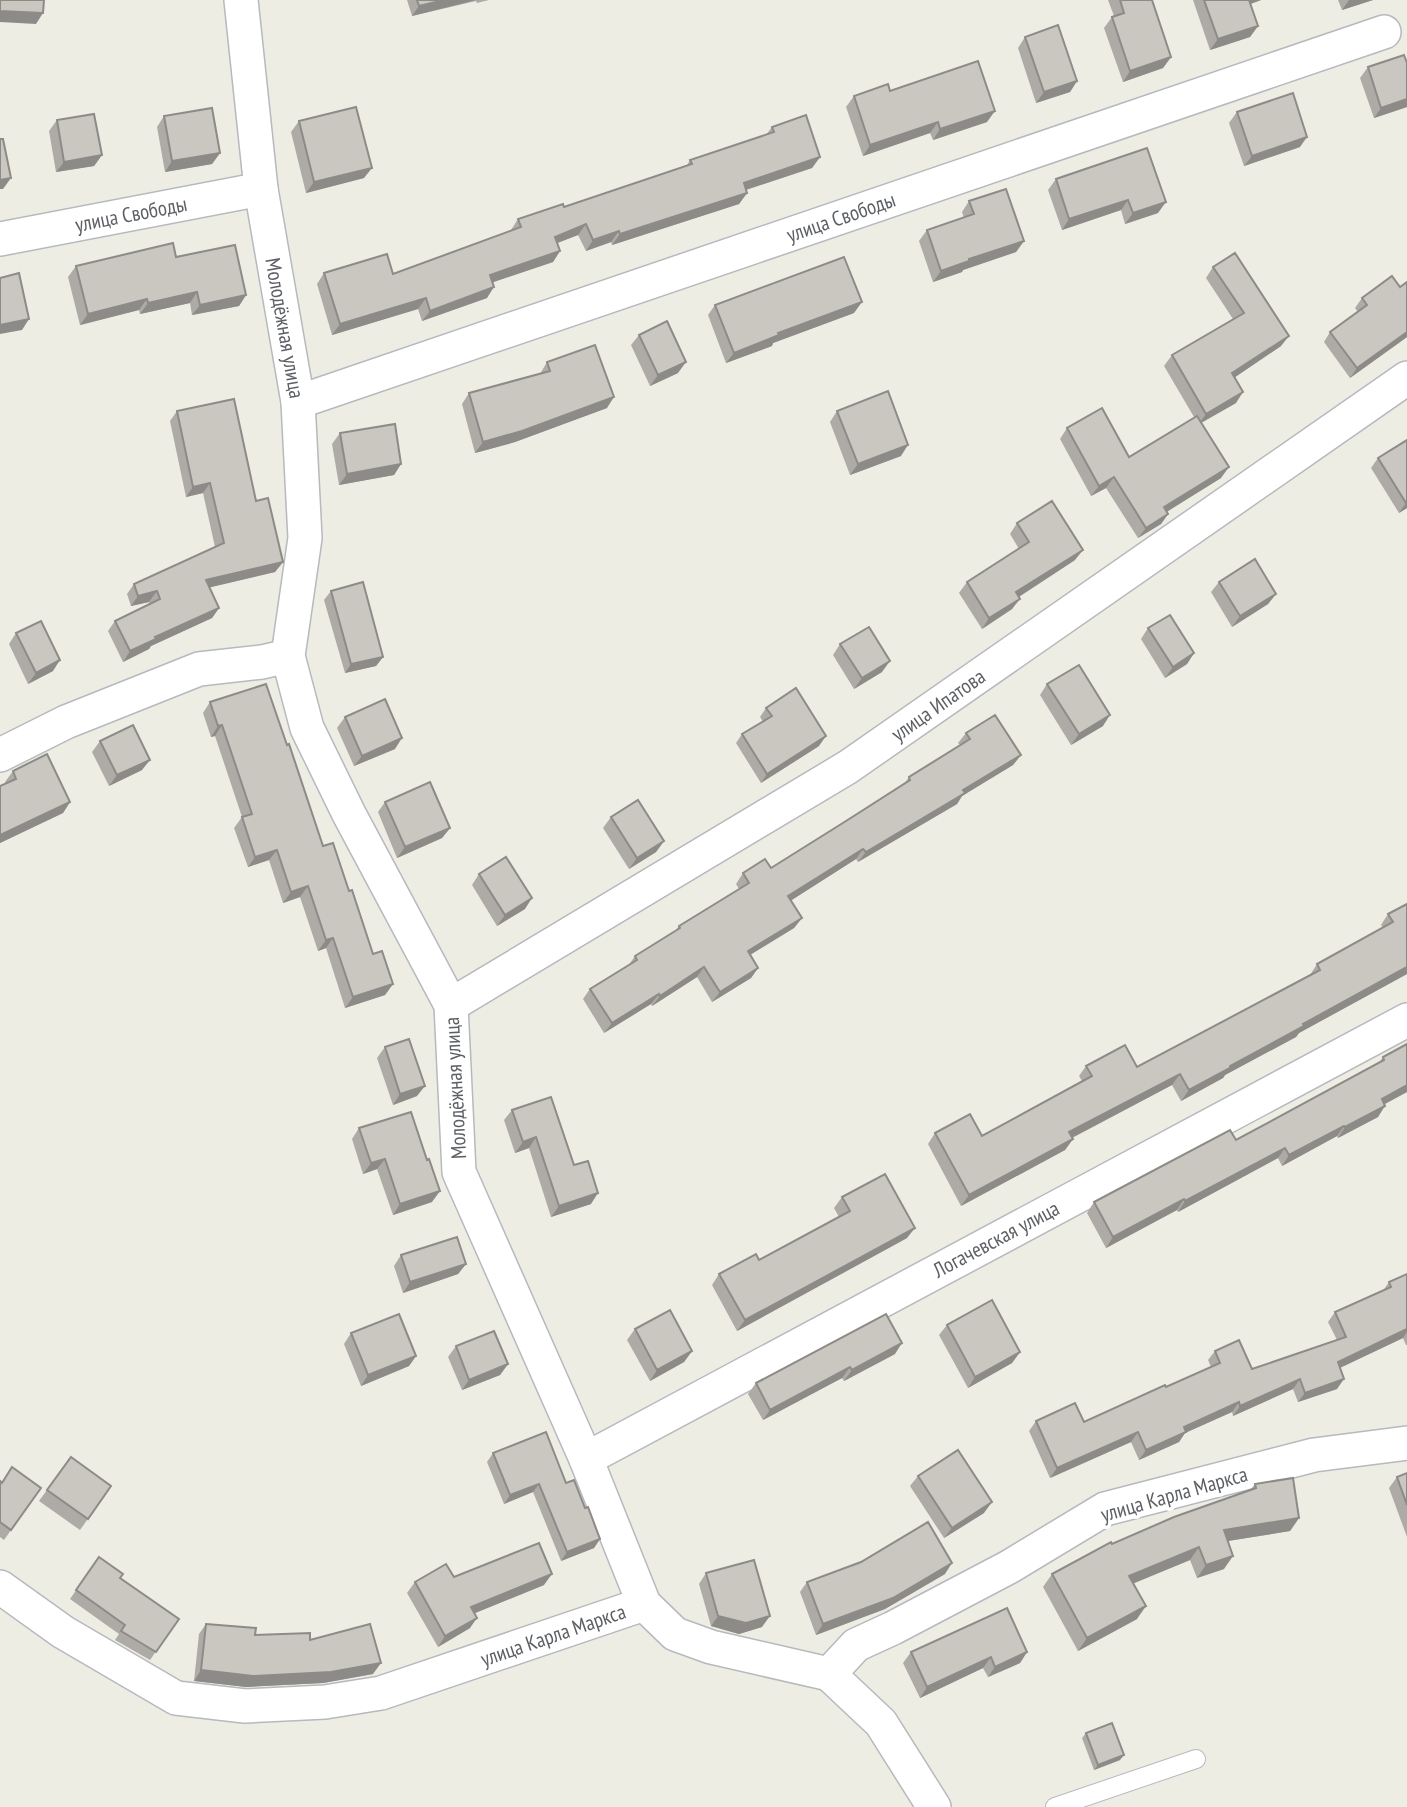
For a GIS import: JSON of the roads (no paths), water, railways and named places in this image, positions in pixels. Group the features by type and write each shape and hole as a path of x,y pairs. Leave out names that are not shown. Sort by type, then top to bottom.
{"street":[{"name":"Молодёжная улица","path":"241,0 261,189 298,402 305,538 288,656 307,728 349,814 452,1005 459,1172 586,1459 644,1604"},
{"name":"улица Свободы","path":"298,402 1384,32"},
{"name":"улица Свободы","path":"0,239 261,189"},
{"name":"улица Ипатова","path":"452,1005 848,767 1407,378"},
{"path":"0,755 66,722 199,669 262,662 288,656"},
{"name":"Логачевская улица","path":"586,1459 1407,1020"},
{"name":"улица Карла Маркса","path":"0,1587 63,1632 176,1698 245,1706 325,1703 381,1693 644,1604 675,1634 711,1647 829,1674 856,1645 1009,1567 1105,1509 1314,1455 1407,1443"},
{"path":"829,1674 881,1723 934,1807"}],"lane":[{"path":"1055,1807 1196,1759"}]}
